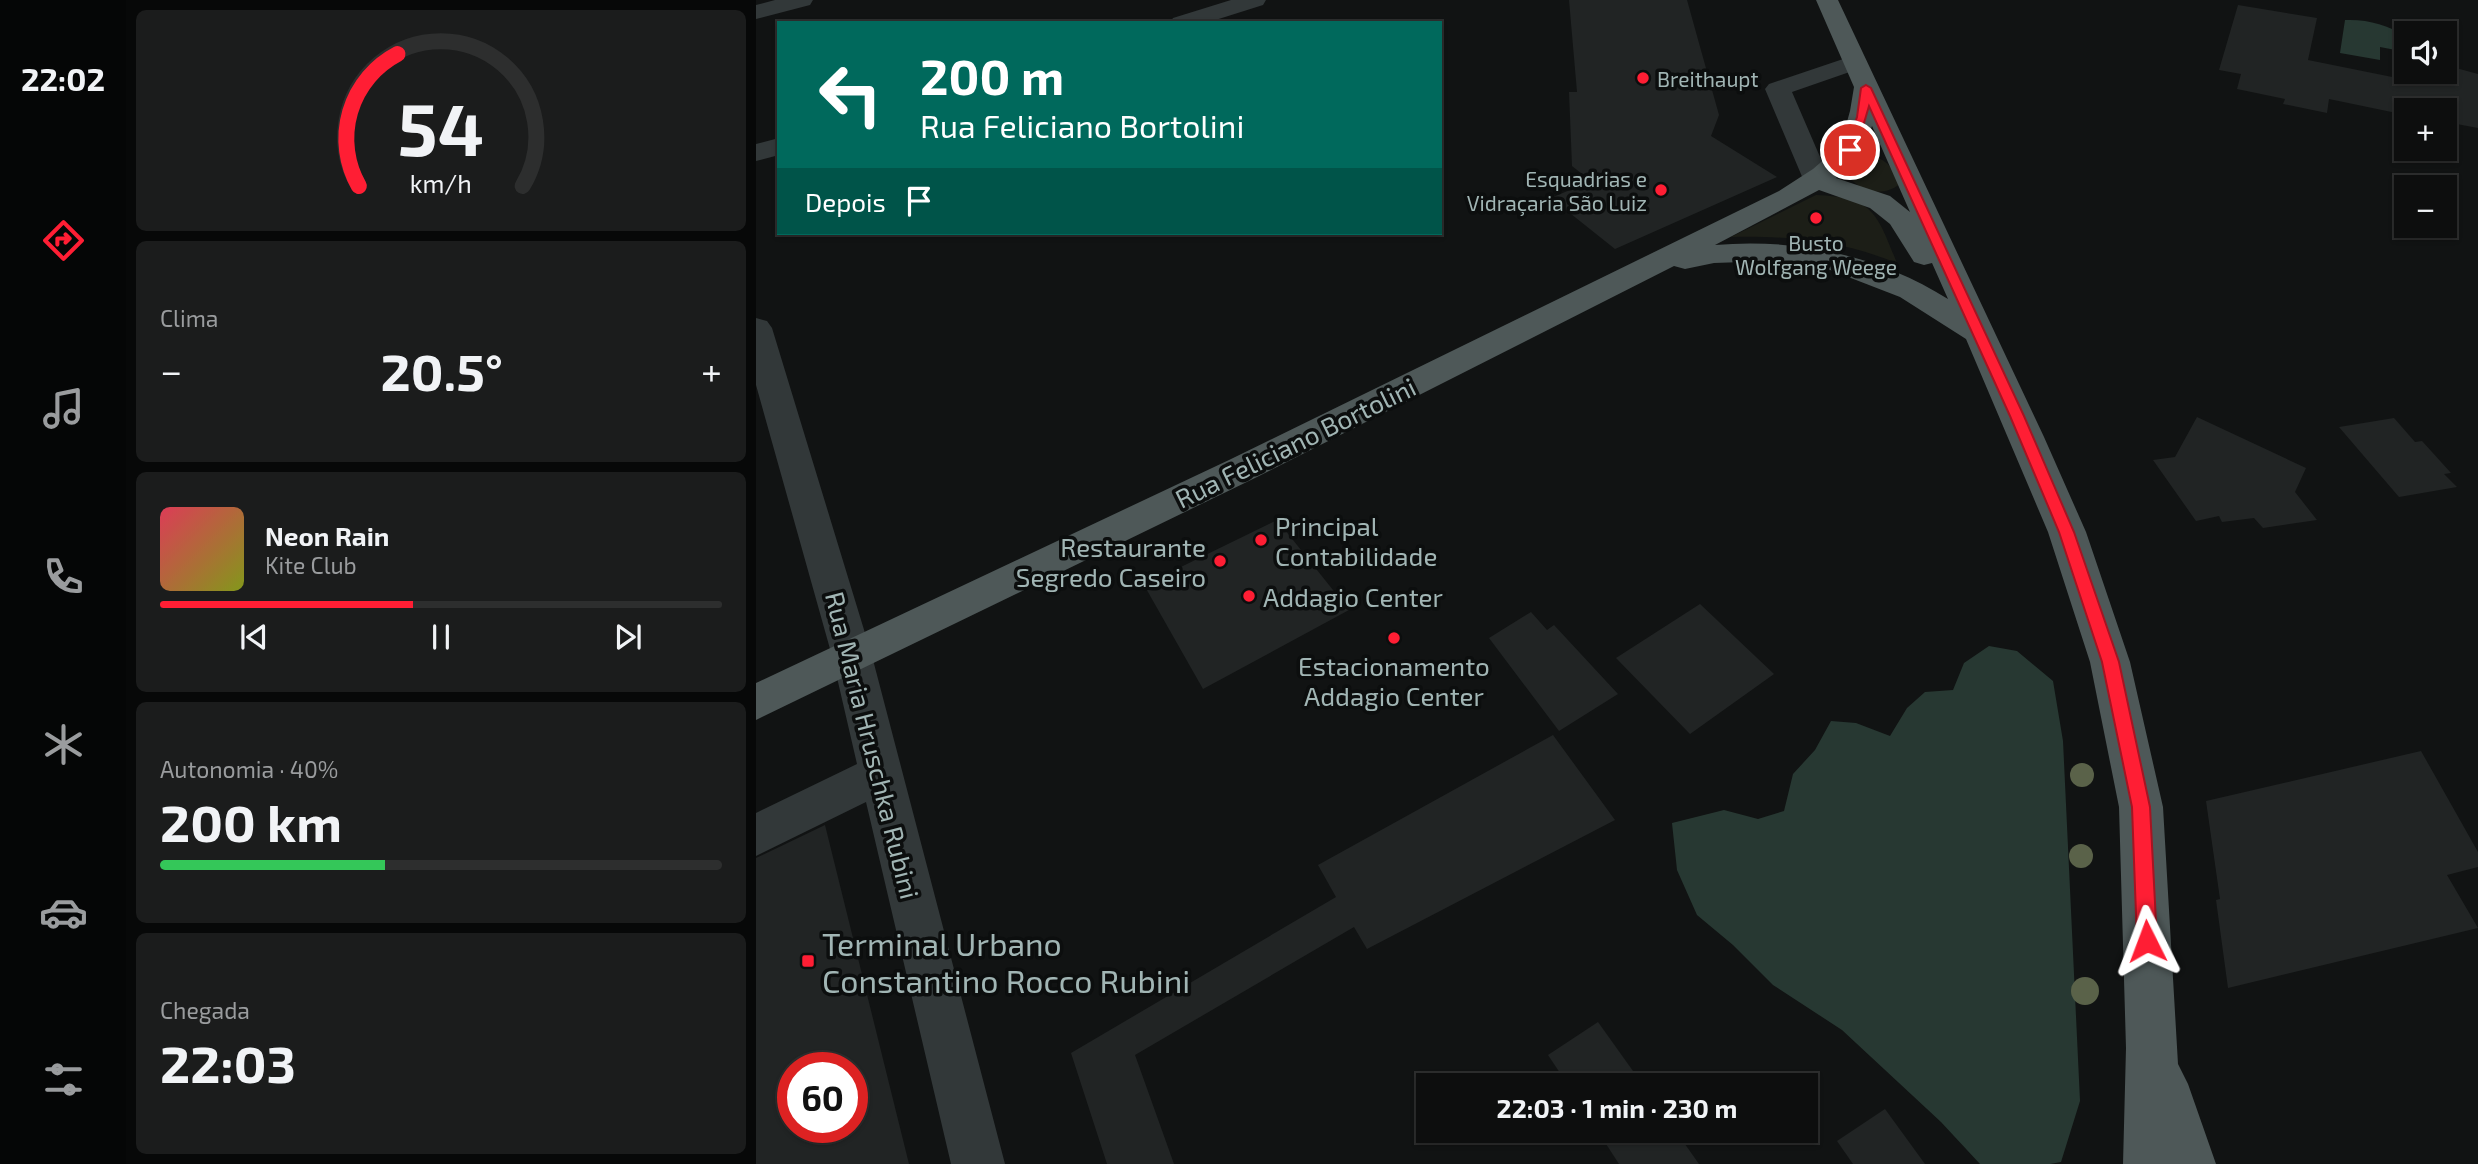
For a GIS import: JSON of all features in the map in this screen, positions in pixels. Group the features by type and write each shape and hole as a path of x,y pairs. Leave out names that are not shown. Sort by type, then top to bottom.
{"main road":[{"path":"1827,0 2067,532 2110,662 2141,807 2152,1048 2150,1164"},
{"name":"Rua Feliciano Bortolini","path":"756,702 1242,469 1789,197 1835,168 1850,150 1863,117 1866,88"},
{"path":"1816,180 1880,202 1901,219 1936,276 1973,320"},
{"name":"Rua Feliciano Bortolini","path":"1643,271 1710,254 1770,251 1815,256 1857,267 1973,320"},
{"path":"2152,1048 2189,1164"}],"street":[{"path":"756,12 803,0"},
{"path":"1187,21 1255,0"},
{"path":"1816,180 1778,89 1855,62"},
{"path":"756,153 777,147"},
{"name":"Rua Maria Hruschka Rubini","path":"756,328 852,656 978,1164"},
{"path":"756,835 882,773"}],"shaded area":[{"path":"2345,20 2369,22 2394,30 2394,50 2380,47 2380,60 2340,53"},
{"path":"1871,155 1889,165 1900,184 1887,191 1873,191 1860,186 1848,176 1857,162"},
{"path":"1816,195 1850,200 1871,211 1884,232 1897,263 1835,244 1775,237 1731,237"},
{"path":"1989,646 2017,651 2053,681 2063,741 2080,1101 2061,1162 2050,1164 1980,1164 1941,1122 1842,1030 1773,985 1733,945 1697,915 1677,870 1672,823 1724,810 1758,819 1784,811 1793,774 1815,750 1831,721 1856,723 1890,736 1907,708 1925,692 1953,690 1964,663"}],"building":[{"path":"1569,0 1687,0 1719,115 1711,136 1777,177 1615,249 1551,198 1591,181 1572,166 1569,92 1577,92"},
{"path":"2238,5 2317,18 2308,60 2394,77 2394,84 2457,84 2457,68 2478,74 2478,128 2457,124 2457,98 2394,98 2394,113 2329,99 2327,113 2283,104 2285,99 2237,89 2241,74 2219,70"},
{"path":"2197,417 2306,468 2295,492 2317,520 2263,528 2254,518 2222,522 2219,516 2196,521 2153,460 2175,457"},
{"path":"2394,418 2415,442 2422,441 2451,473 2444,474 2457,487 2399,497 2339,427"},
{"name":"Addagio Center","path":"1277,520 1349,610 1203,689 1144,585"},
{"path":"1700,604 1774,674 1690,734 1616,658"},
{"path":"1531,612 1547,630 1554,625 1618,694 1559,731 1489,638"},
{"path":"1553,735 1615,820 1367,949 1354,927 1135,1055 1174,1164 1107,1164 1071,1053 1336,897 1318,865"},
{"path":"2421,751 2478,852 2478,867 2447,875 2478,928 2228,988 2216,900 2220,899 2206,801"},
{"name":"Terminal Urbano Constantino Rocco Rubini","path":"825,825 909,1164 756,1164 756,858"},
{"path":"1598,1022 1634,1073 1560,1073 1548,1055"},
{"path":"1885,1109 1925,1164 1853,1164 1837,1141"},
{"path":"1605,1143 1684,1143 1699,1164 1619,1164"}],"place":[{"name":"Breithaupt","path":"1643,78"},
{"name":"Esquadrias e Vidraçaria São Luiz","path":"1661,190"},
{"name":"Busto Wolfgang Weege","path":"1816,218"},
{"name":"Principal Contabilidade","path":"1261,540"},
{"name":"Restaurante Segredo Caseiro","path":"1220,561"},
{"name":"Addagio Center","path":"1249,596"},
{"name":"Estacionamento Addagio Center","path":"1394,638"},
{"name":"Terminal Urbano Constantino Rocco Rubini","path":"808,961"}],"route":[{"path":"1850,150 1863,117 1866,88 2017,416 2067,532 2110,662 2141,807 2147,941"}]}
